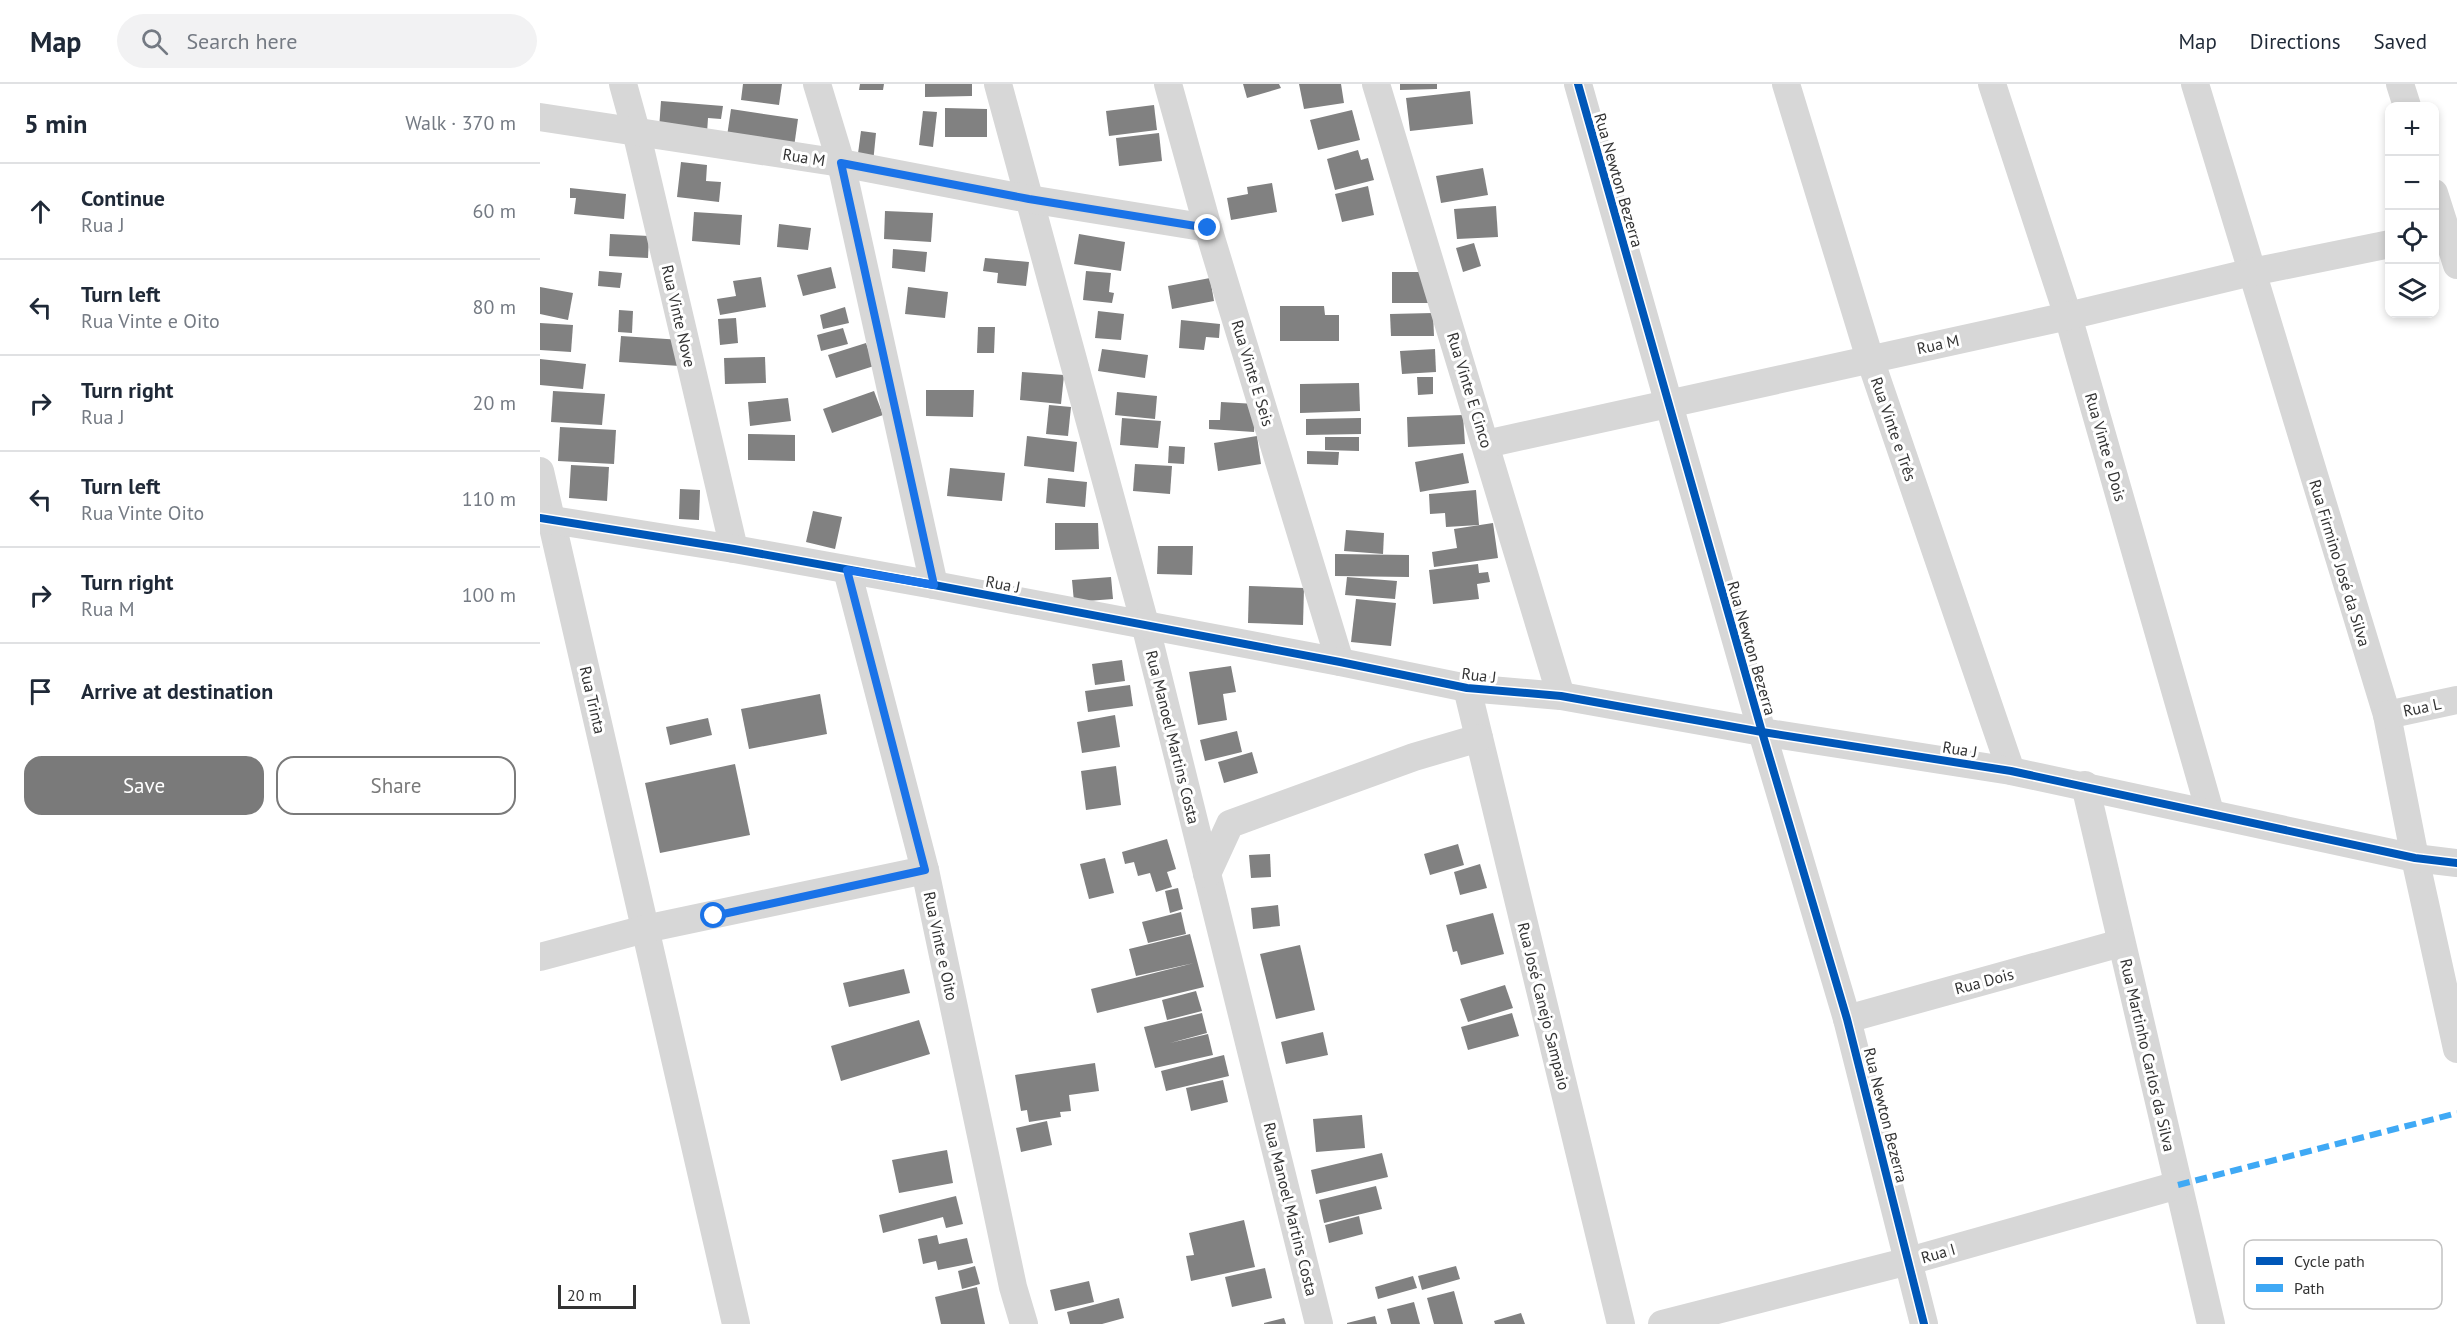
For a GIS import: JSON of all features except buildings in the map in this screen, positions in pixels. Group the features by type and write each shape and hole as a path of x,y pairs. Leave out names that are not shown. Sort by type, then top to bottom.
{"street":[{"name":"Rua Vinte Nove","path":"623,84 734,549"},
{"path":"817,84 841,163 934,585"},
{"name":"Rua Manoel Martins Costa","path":"998,84 1145,624 1319,1324"},
{"name":"Rua Vinte E Seis","path":"1168,84 1208,228 1340,662"},
{"name":"Rua Vinte E Cinco","path":"1376,84 1561,696"},
{"name":"Rua Newton Bezerra","path":"1578,84 1762,732 1847,1019 1924,1324"},
{"name":"Rua Vinte e Três","path":"1786,84 1870,358 2011,771"},
{"name":"Rua Vinte e Dois","path":"1992,84 2068,316 2210,812"},
{"name":"Rua Firmino José da Silva","path":"2195,84 2387,715 2415,858 2457,1049"},
{"path":"2400,84 2406,102"},
{"name":"Rua M","path":"540,117 841,163 1029,199 1208,228"},
{"path":"2439,209 2457,265"},
{"name":"Rua M","path":"1486,444 2068,316 2252,272 2385,245"},
{"name":"Rua Trinta","path":"540,471 547,519 736,1324"},
{"name":"Rua J","path":"547,519 734,549 934,585 1467,688 1561,696 1762,732 2011,771 2085,785 2415,858 2457,863"},
{"name":"Rua Vinte e Oito","path":"847,570 925,870 1013,1287 1024,1324"},
{"name":"Rua José Canejo Sampaio","path":"1467,688 1621,1324"},
{"name":"Rua L","path":"2387,715 2457,700"},
{"path":"1207,874 1230,824 1414,758 1479,738"},
{"name":"Rua Martinho Carlos da Silva","path":"2085,785 2211,1324"},
{"path":"540,957 645,929 925,870"},
{"name":"Rua Dois","path":"1847,1019 2121,943"},
{"name":"Rua I","path":"1662,1324 1909,1261 2178,1185"}],"marked path":[{"path":"2178,1185 2457,1113"}],"cycle path":[{"path":"1578,84 1762,732 1847,1019 1924,1324"},
{"path":"540,518 734,549 934,585 1467,688 1561,696 1762,732 2011,771 2415,858 2457,863"}],"route":[{"path":"714,916 925,870 847,570 934,585 841,163 1029,199 1208,228"}]}
